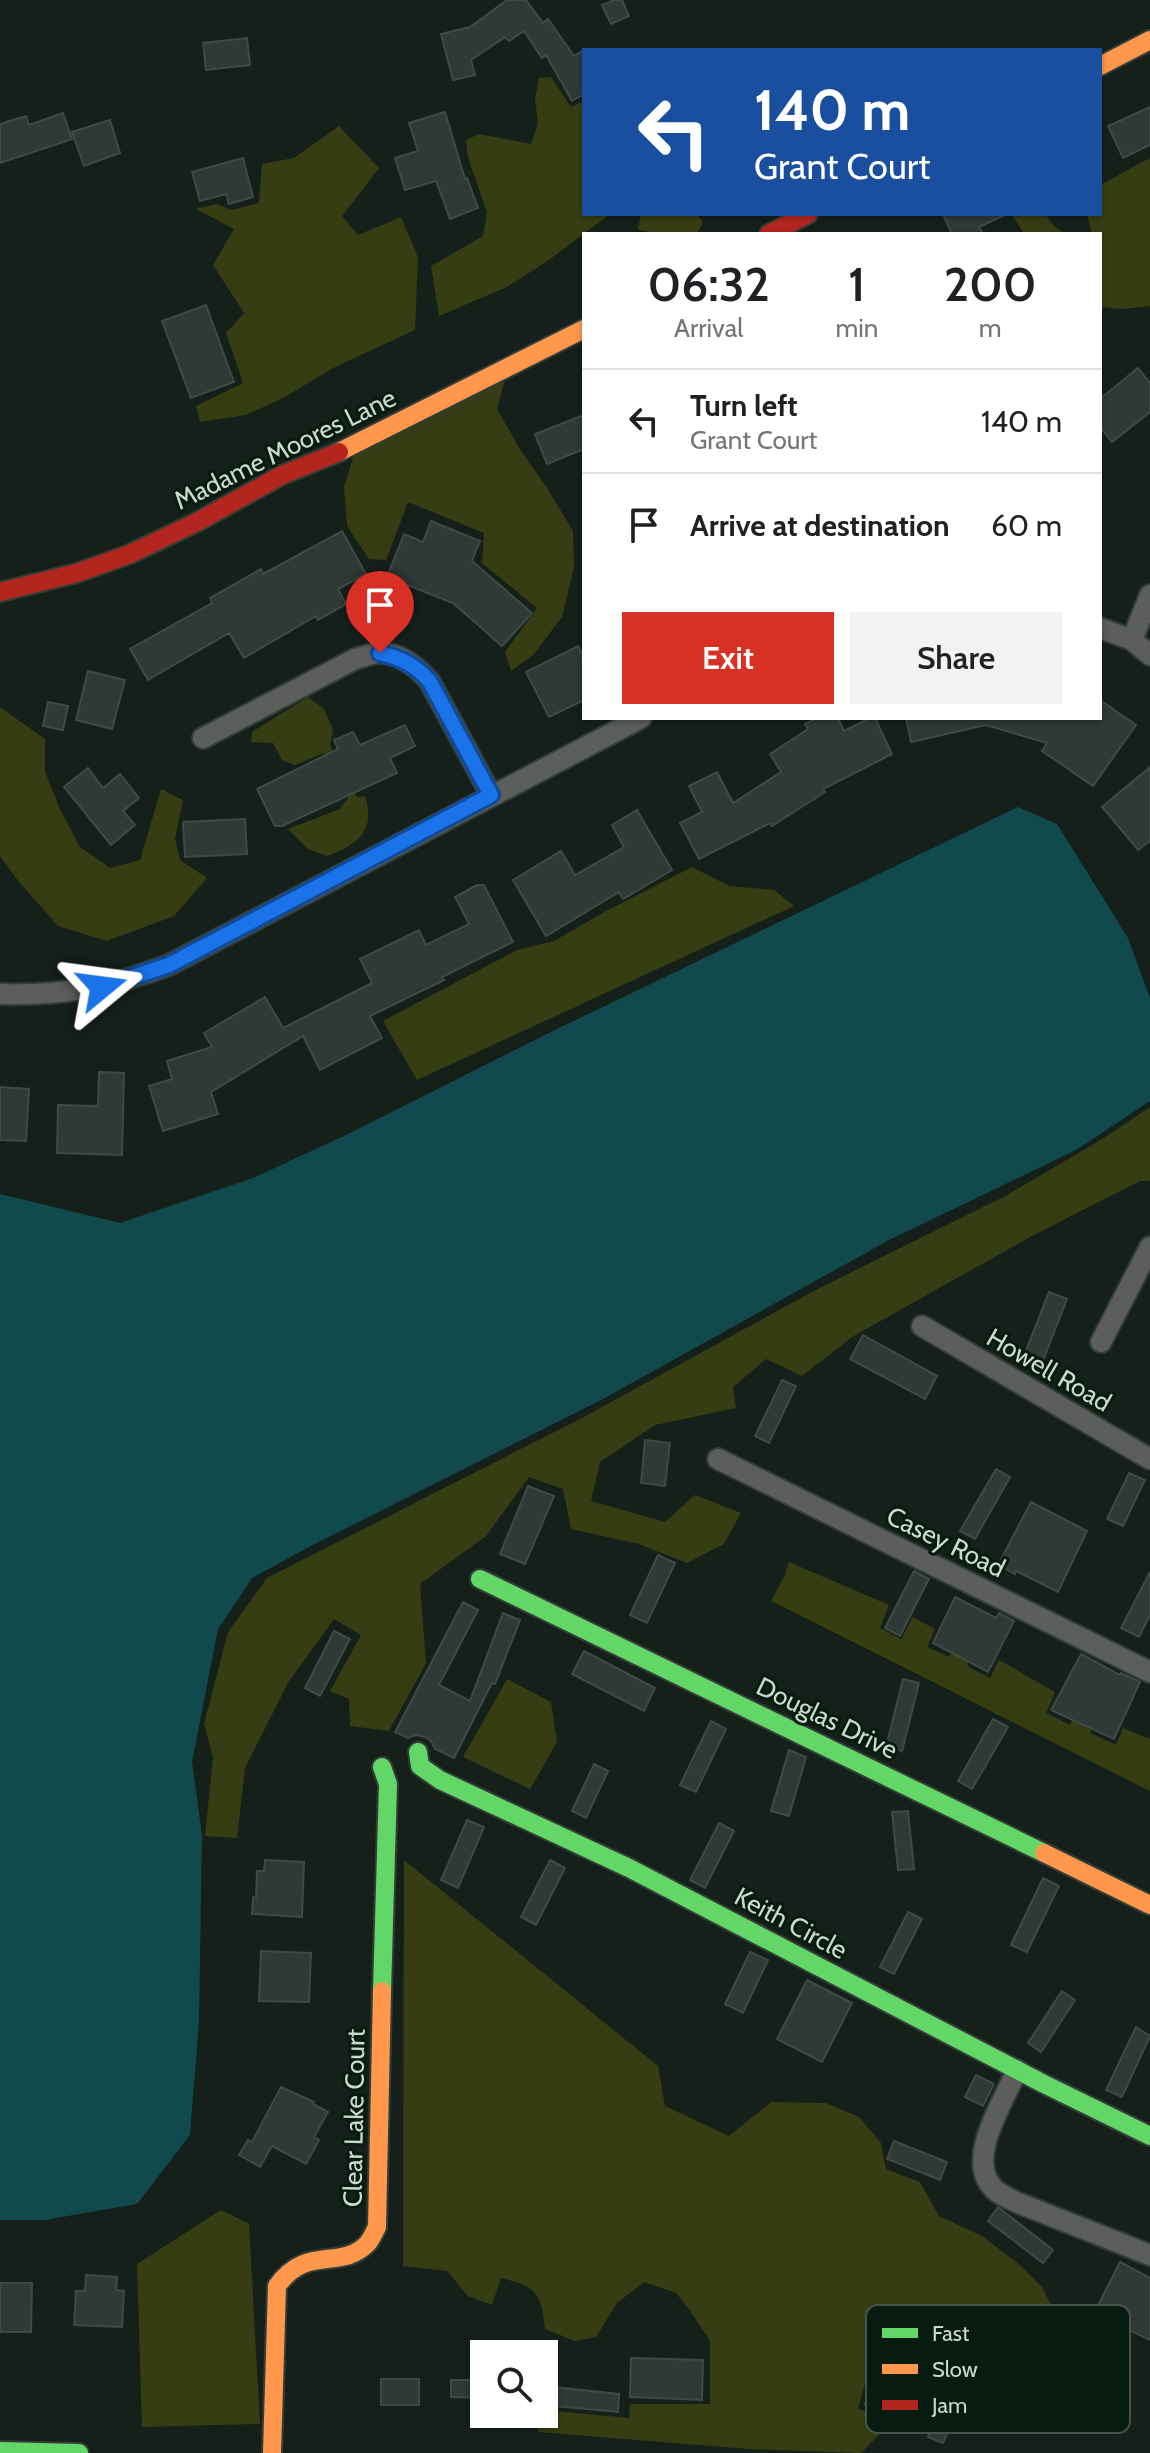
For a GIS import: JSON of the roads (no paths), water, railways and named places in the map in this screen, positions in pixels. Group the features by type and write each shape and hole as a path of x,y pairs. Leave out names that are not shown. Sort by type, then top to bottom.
{"street":[{"path":"1102,65 1150,40"},
{"path":"773,232 804,216"},
{"name":"Madame Moores Lane","path":"0,592 77,573 130,554 197,522 282,475 325,459 582,330"},
{"path":"1132,640 1150,595"},
{"path":"1102,629 1132,640 1150,655"},
{"path":"203,738 355,659 380,653 408,662 430,682 491,795"},
{"path":"0,994 69,993 136,977 169,965 637,720"},
{"path":"1101,1342 1150,1247"},
{"name":"Howell Road","path":"922,1326 1150,1459"},
{"name":"Casey Road","path":"718,1459 1150,1672"},
{"name":"Douglas Drive","path":"480,1579 1150,1905"},
{"name":"Keith Circle","path":"418,1752 420,1766 440,1780 629,1868 1150,2136"},
{"name":"Clear Lake Court","path":"272,2453 277,2286 284,2272 299,2263 350,2254 367,2244 377,2227 388,1784 382,1767"},
{"path":"1017,2070 983,2148 985,2177 995,2191 1150,2255"},
{"path":"0,2451 79,2453"}],"water":[{"path":"1018,807 1057,824 1128,938 1150,998 1150,1101 1076,1150 889,1240 603,1399 252,1578 218,1629 192,1762 202,1835 199,2021 190,2135 137,2204 45,2220 0,2220 0,1194 120,1223 253,1178"}]}
